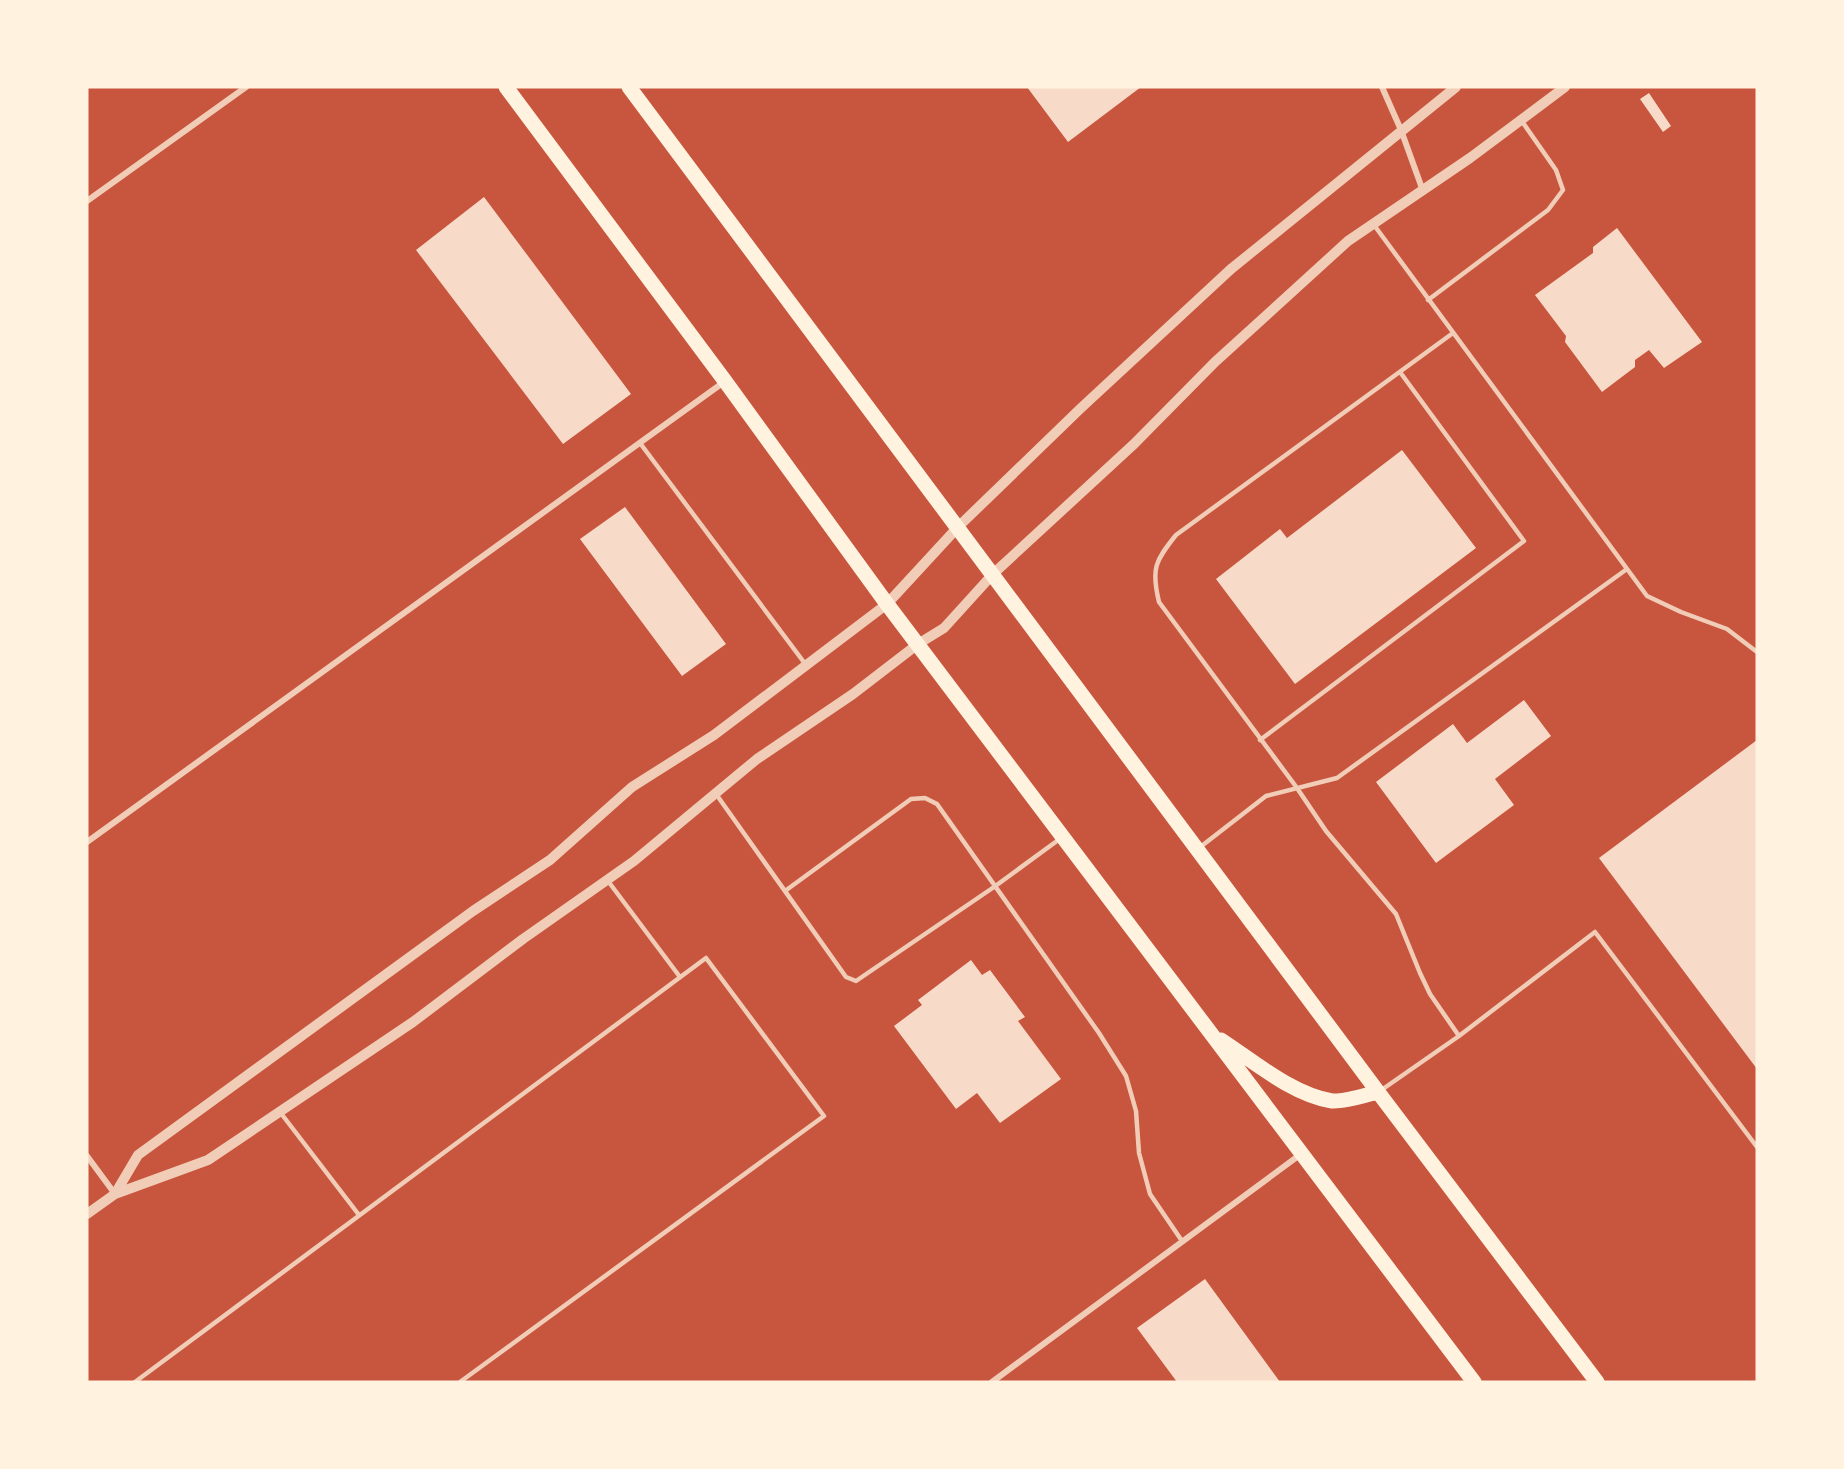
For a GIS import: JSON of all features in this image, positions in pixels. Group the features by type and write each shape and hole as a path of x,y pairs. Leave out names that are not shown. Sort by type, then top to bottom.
{"main road":[{"path":"506,87 725,381 887,604 1209,1031 1468,1380"},
{"path":"629,87 1197,850 1597,1382"},
{"path":"1209,1031 1268,1072 1307,1094 1334,1101 1378,1092"}],"street":[{"path":"87,201 246,87"},
{"path":"1382,87 1401,130 1423,191"},
{"path":"115,1194 138,1155 444,932 550,860 632,787 714,735 887,604 958,527 1081,408 1231,269 1456,87"},
{"path":"87,1214 115,1194 208,1160 413,1022 523,939 634,861 757,759 853,694 918,644 944,628 993,574 1134,444 1215,362 1348,241 1470,158 1565,87"},
{"path":"87,842 725,381"},
{"path":"992,1382 1301,1154"},
{"path":"87,1156 115,1194"}],"lane":[{"path":"1428,300 1548,210 1563,190 1556,170 1521,120"},
{"path":"1373,224 1647,596 1681,612 1727,629 1757,652"},
{"path":"1453,333 1176,536 1159,556 1154,582 1159,602 1297,788 1326,831 1396,914 1430,994 1459,1036"},
{"path":"1260,740 1524,542 1400,372"},
{"path":"640,443 806,665"},
{"path":"1197,850 1266,796 1337,778 1627,569"},
{"path":"716,794 846,977 856,981 1063,837"},
{"path":"785,891 911,799 925,798 937,804 1126,1076 1136,1111 1139,1153 1150,1194 1182,1242"},
{"path":"607,880 680,977"},
{"path":"1378,1092 1459,1036 1595,932 1757,1147"},
{"path":"135,1382 706,958 824,1116 460,1382"},
{"path":"280,1112 359,1215"}],"building":[{"path":"1027,87 1141,87 1068,142"},
{"path":"1649,93 1671,126 1663,132 1640,99"},
{"path":"484,197 631,394 563,444 416,250"},
{"path":"1617,228 1702,342 1664,368 1649,350 1635,360 1635,367 1602,392 1565,342 1566,336 1535,295 1593,253 1593,247"},
{"path":"1402,450 1476,548 1295,684 1216,579 1280,529 1287,538"},
{"path":"625,507 726,644 682,676 580,539"},
{"path":"1524,700 1551,736 1495,779 1514,805 1436,863 1376,782 1453,724 1467,743"},
{"path":"1757,740 1757,1069 1599,858"},
{"path":"971,960 982,975 990,970 1025,1017 1018,1021 1061,1079 1000,1123 977,1093 956,1109 894,1026 922,1005 918,1000"},
{"path":"1205,1279 1280,1382 1177,1382 1137,1328"}]}
